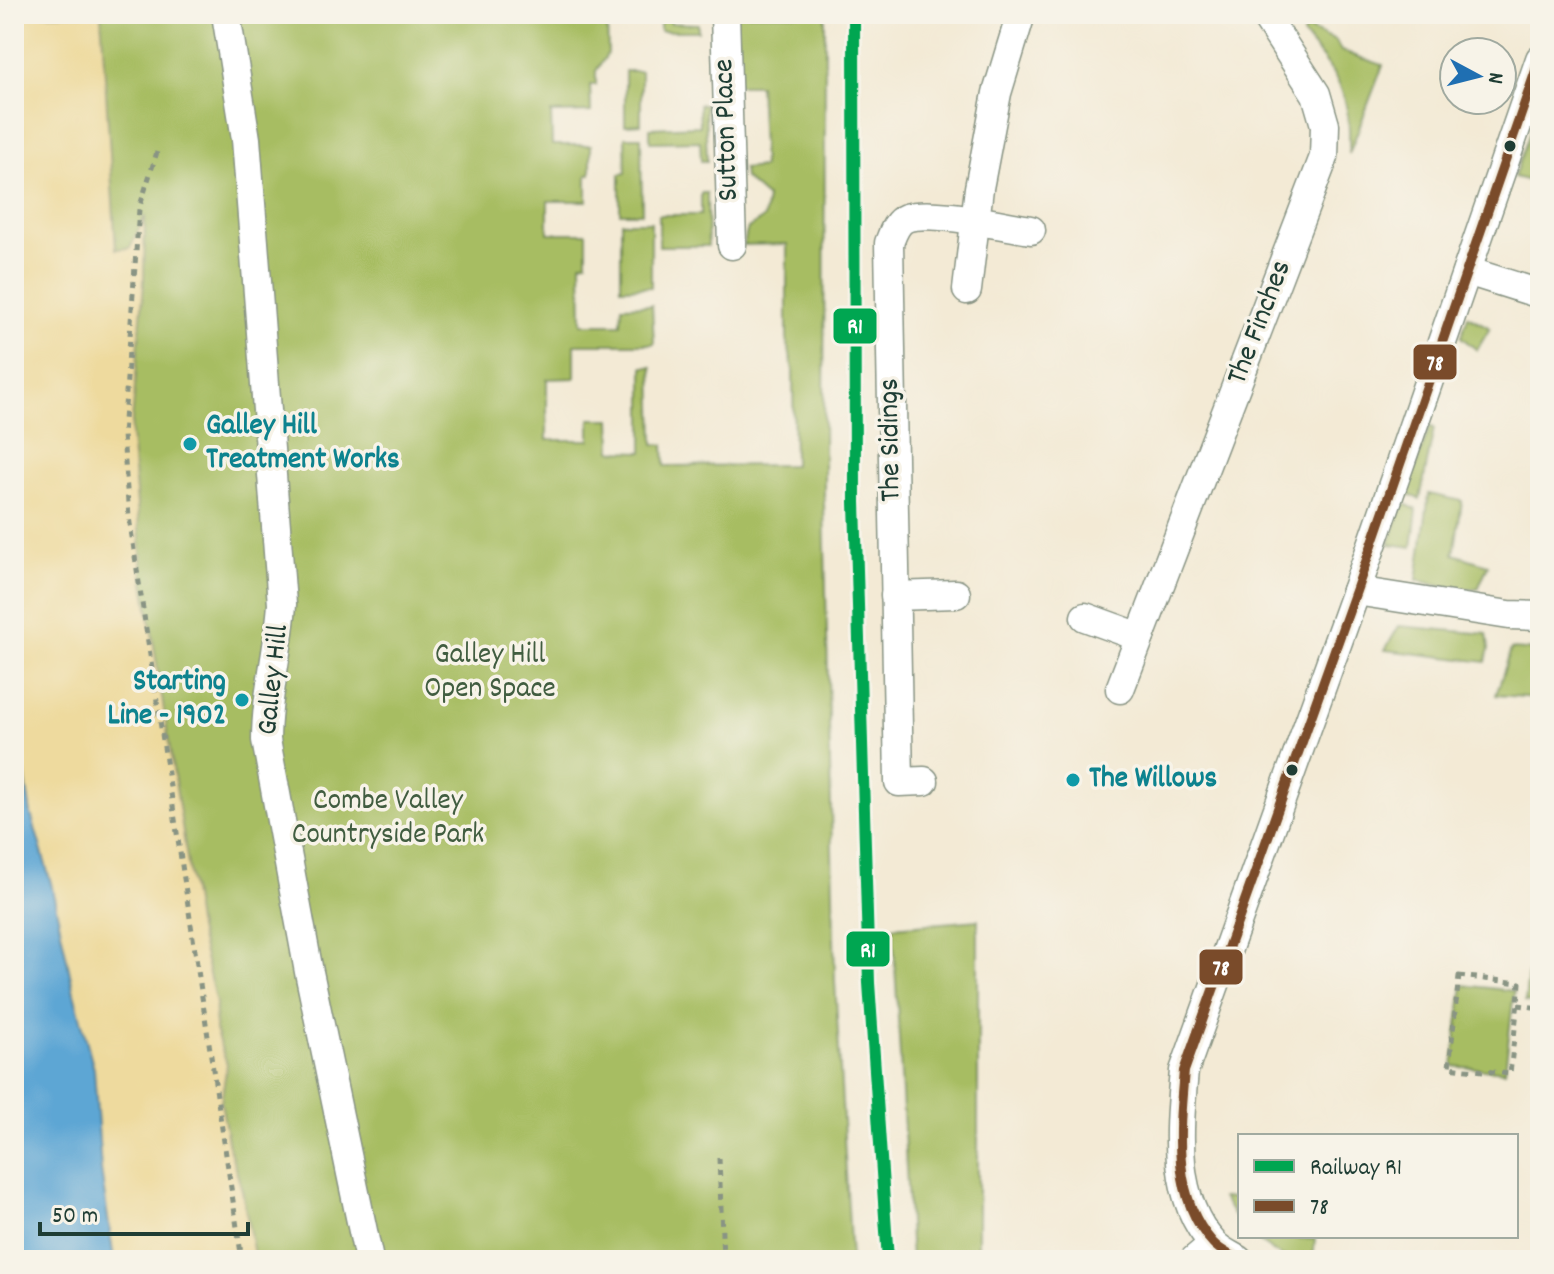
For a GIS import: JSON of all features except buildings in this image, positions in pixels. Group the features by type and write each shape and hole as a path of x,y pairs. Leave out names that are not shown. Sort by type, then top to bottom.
{"street":[{"name":"Galley Hill","path":"226,14 246,139 282,604 281,629 266,708 266,740 309,972 369,1260"},
{"name":"Sutton Place","path":"725,14 732,245"},
{"path":"967,290 979,188 997,93 1021,14"},
{"name":"The Finches","path":"1120,689 1324,157 1325,125 1316,94 1264,14"},
{"path":"1238,1260 1204,1252 1188,1205 1179,1138 1184,1071 1356,591 1540,59"},
{"name":"The Sidings","path":"924,781 899,782 889,243 897,224 907,217 933,216 976,222"},
{"path":"976,222 1031,230"},
{"path":"1467,271 1540,294"},
{"path":"1356,591 1509,615 1540,616"},
{"path":"895,596 956,594"},
{"path":"1085,617 1140,637"}],"path":[{"path":"157,152 139,209 123,435 129,517 242,1260"},
{"path":"1459,976 1520,983 1518,1005 1510,1074 1449,1067 1459,976"},
{"path":"1518,1005 1540,1008"},
{"path":"719,1158 723,1260"}],"green space":[{"name":"Combe Valley Countryside Park","path":"14,14 564,14 564,20 607,19 608,53 596,71 596,85 590,85 591,112 551,113 552,145 591,145 587,201 548,201 548,233 587,233 587,262 581,263 582,324 621,324 622,306 652,305 654,344 575,344 575,378 547,379 547,440 590,440 590,419 611,419 612,451 643,452 643,367 652,367 654,444 664,445 665,466 794,465 793,370 787,339 787,244 743,245 748,228 764,218 767,198 744,178 743,169 763,167 759,85 738,85 734,14 825,14 824,503 835,981 851,1260 14,1260"},
{"path":"660,14 670,14 671,23 698,24 698,31 660,31"},
{"path":"1306,28 1336,41 1341,51 1383,65 1349,154 1348,117 1341,89 1335,76 1303,35"},
{"path":"625,71 641,71 641,124 625,125"},
{"path":"1540,103 1540,118 1530,181 1514,177"},
{"path":"699,104 705,104 707,161 701,161 700,141 650,142 650,128 700,126"},
{"path":"625,137 641,137 642,213 620,213 620,174 626,173"},
{"path":"701,193 707,193 708,246 659,246 659,215 701,215"},
{"path":"621,222 651,222 651,287 621,288"},
{"path":"1468,316 1490,328 1477,350 1461,337"},
{"path":"1430,426 1434,428 1420,499 1406,494"},
{"path":"1429,494 1462,501 1454,554 1488,565 1478,589 1452,589 1417,580"},
{"path":"1403,503 1417,510 1412,547 1389,544"},
{"path":"1399,626 1487,634 1489,648 1486,662 1385,650"},
{"path":"1511,649 1540,651 1540,698 1496,695"},
{"path":"978,920 978,1260 911,1260 893,927"},
{"path":"1528,973 1540,975 1540,1004 1525,1002"},
{"path":"1463,985 1514,991 1505,1071 1453,1066"},
{"path":"1222,1198 1238,1198 1238,1222"},
{"path":"1254,1238 1315,1239 1313,1260 1282,1257"}],"sand":[{"path":"14,14 101,14 116,249 130,248 145,216 144,283 131,434 143,575 198,929 216,1003 215,1030 227,1064 221,1102 255,1260 14,1260"}],"water":[{"path":"14,705 31,814 51,883 94,1069 101,1170 114,1260 14,1260"}],"rail line":[{"name":"R1","path":"854,14 855,502 869,983 888,1260"}],"transit line":[{"name":"78","path":"1238,1260 1213,1243 1199,1225 1190,1205 1181,1161 1184,1071 1356,591 1540,59"}],"place":[{"name":"Galley Hill Treatment Works","path":"190,444"},
{"name":"Starting Line - 1902","path":"242,700"},
{"name":"The Willows","path":"1073,780"}],"park label":[{"name":"Galley Hill Open Space","path":"490,673"}]}
